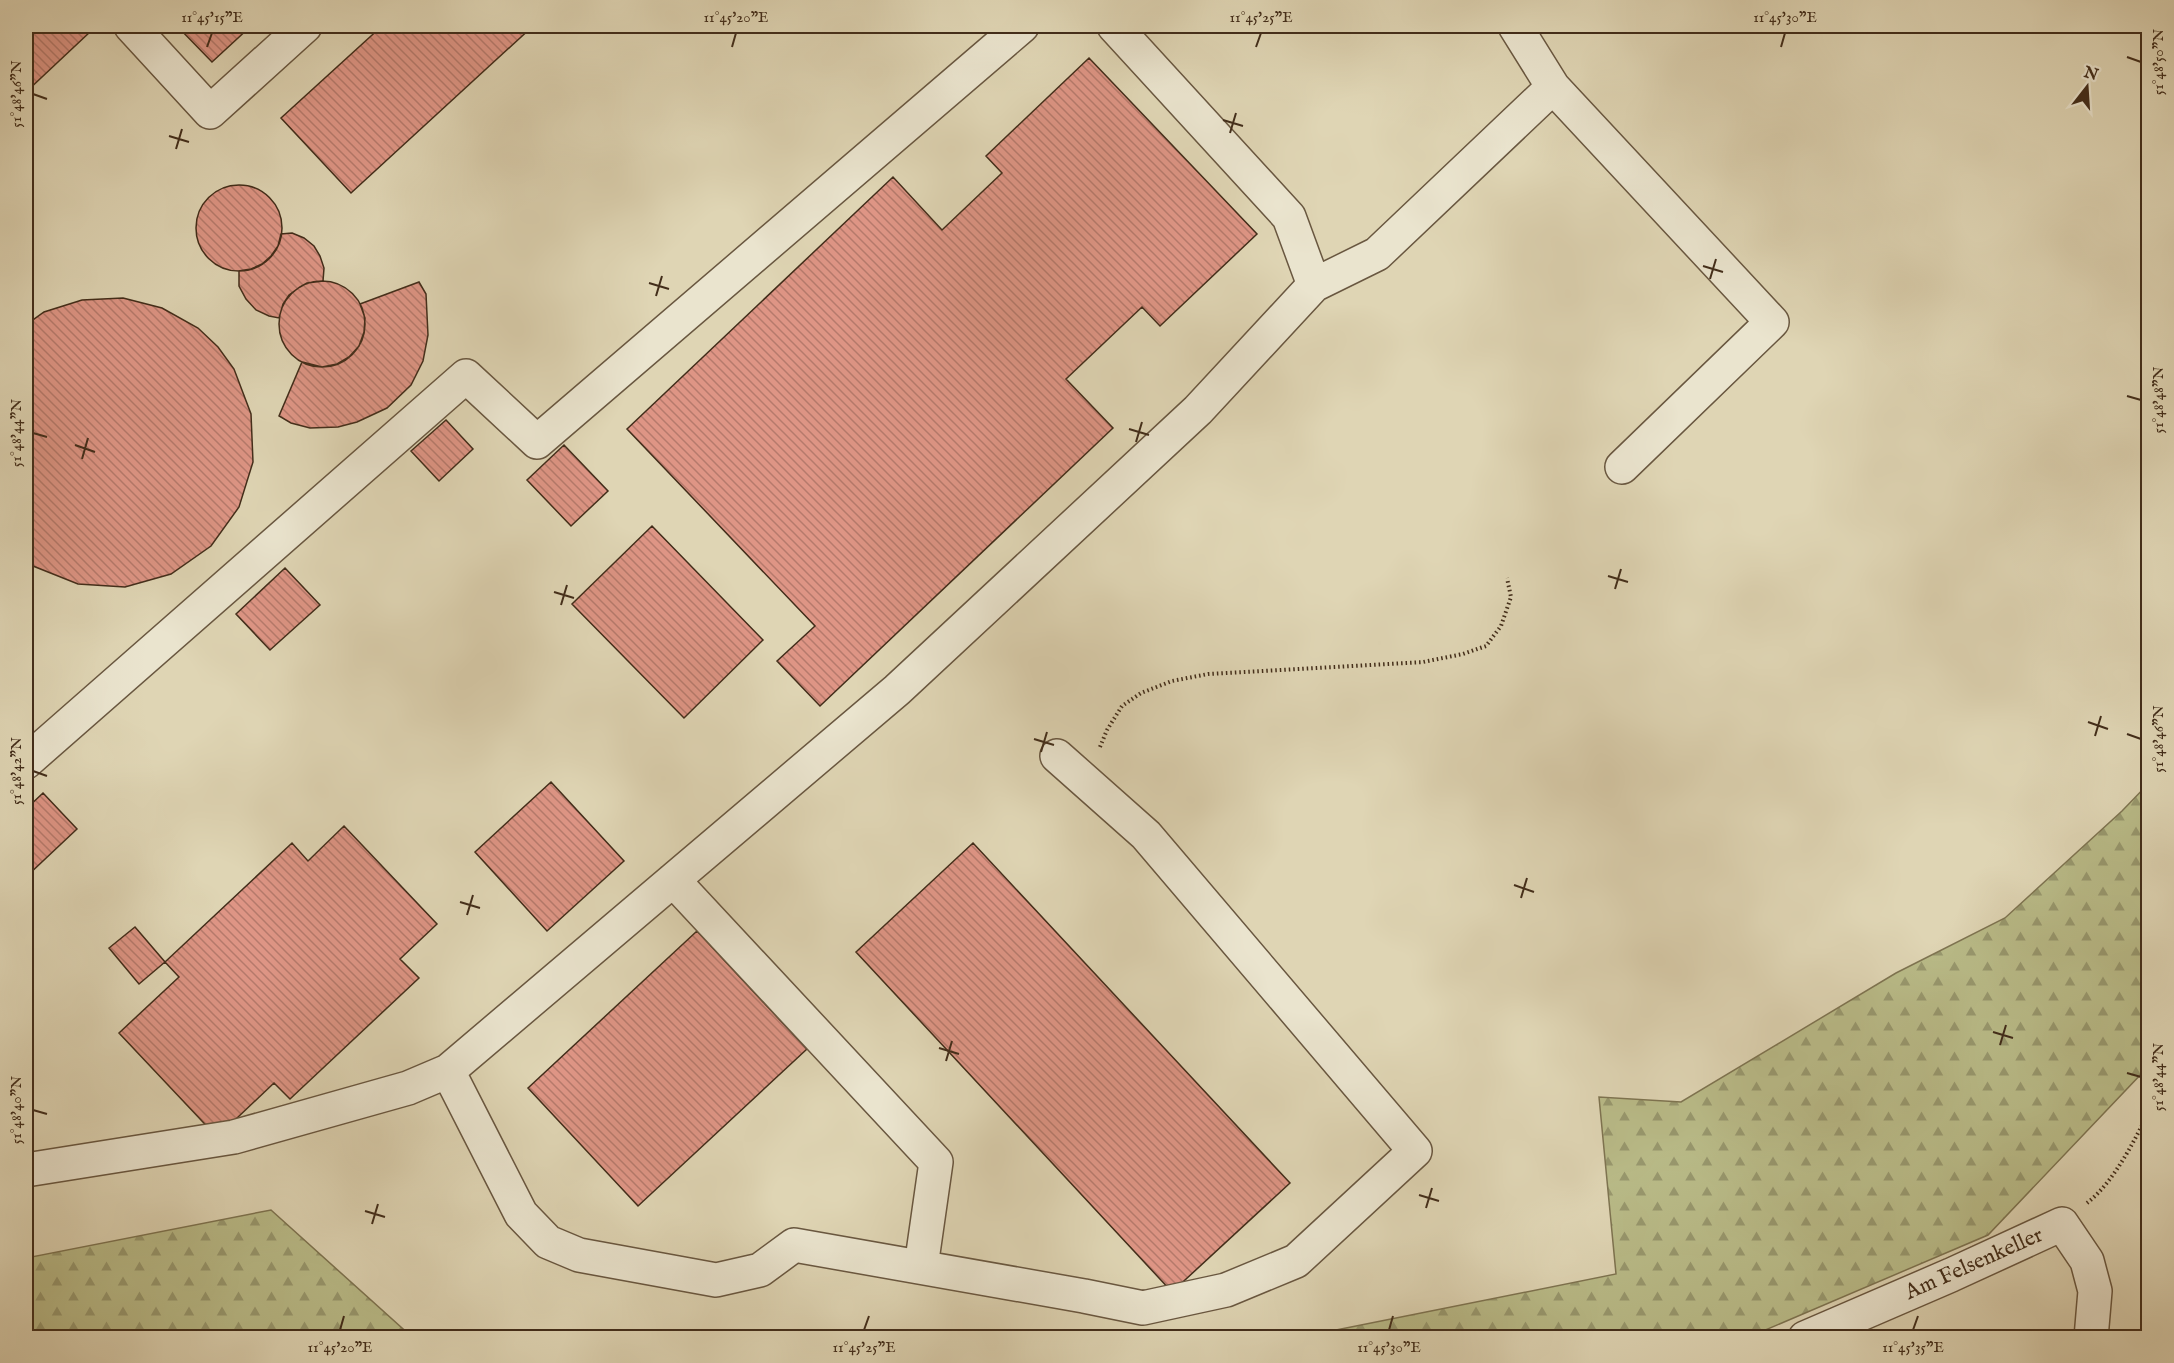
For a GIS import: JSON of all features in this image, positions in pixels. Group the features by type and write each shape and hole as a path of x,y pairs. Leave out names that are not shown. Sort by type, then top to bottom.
{"street":[{"path":"131,26 210,112 306,26"},
{"path":"26,762 466,376 537,442 1022,26"},
{"path":"1114,26 1289,217 1314,285"},
{"path":"1515,26 1553,87 1772,322 1622,467"},
{"path":"26,1170 234,1137 408,1088 448,1071 897,690 1198,410 1314,285 1377,254 1553,87"},
{"path":"448,1071 521,1214 548,1242 579,1255 716,1280 760,1270 794,1245 1143,1308 1226,1290 1296,1261 1415,1151 1146,835 1058,756"},
{"path":"673,880 936,1162 921,1267"},
{"name":"Am Felsenkeller","path":"1805,1338 2062,1224 2087,1261 2095,1291 2091,1338"}],"path":[{"path":"1085,781 1107,730 1122,706 1141,693 1172,681 1208,674 1423,662 1463,654 1486,646 1501,626 1511,597 1507,578"},
{"path":"2062,1224 2095,1197 2132,1147 2148,1113"}],"green space":[{"path":"2148,784 2148,1059 2143,1072 1988,1235 1749,1337 1301,1337 1616,1274 1599,1097 1681,1102 1896,973 2005,918 2122,811"},
{"path":"271,1210 412,1337 26,1337 26,1258"}],"building":[{"path":"26,26 86,26 91,31 26,92"},
{"path":"177,26 251,26 212,62"},
{"path":"382,26 533,26 351,193 281,118"},
{"path":"1089,58 1257,234 1160,326 1142,307 1066,379 1113,428 820,706 777,661 815,626 627,429 893,177 942,230 1002,173 986,156"},
{"path":"239,185 263,192 275,204 282,228 275,252 263,264 239,271 215,264 203,252 196,228 203,204 215,192"},
{"path":"292,233 304,238 314,246 324,268 323,281 307,283 300,287 289,295 283,304 279,318 269,316 256,310 246,299 239,286 239,271 262,264 278,246 281,234"},
{"path":"322,281 346,288 358,300 365,324 358,348 346,360 322,367 298,360 286,348 279,324 286,300 298,288"},
{"path":"419,282 426,294 428,335 423,361 411,385 387,408 357,422 338,427 310,428 291,423 279,416 302,362 322,367 337,364 349,357 359,346 364,332 365,318 360,304"},
{"path":"123,298 162,308 198,328 218,347 234,369 251,414 253,462 239,507 211,546 171,574 125,587 78,584 26,561 26,325 44,312 82,300"},
{"path":"446,420 473,449 439,481 411,451"},
{"path":"564,445 608,491 571,526 527,480"},
{"path":"652,526 763,640 684,718 572,604"},
{"path":"285,568 320,605 270,650 236,614"},
{"path":"551,782 624,861 547,931 475,852"},
{"path":"43,793 77,829 27,876 26,809"},
{"path":"344,826 437,924 400,959 419,978 290,1099 274,1083 217,1137 119,1033 179,977 165,962 292,843 308,861"},
{"path":"973,843 1290,1183 1172,1292 856,952"},
{"path":"135,927 165,962 139,984 109,948"},
{"path":"697,931 807,1049 638,1206 528,1088"}]}
